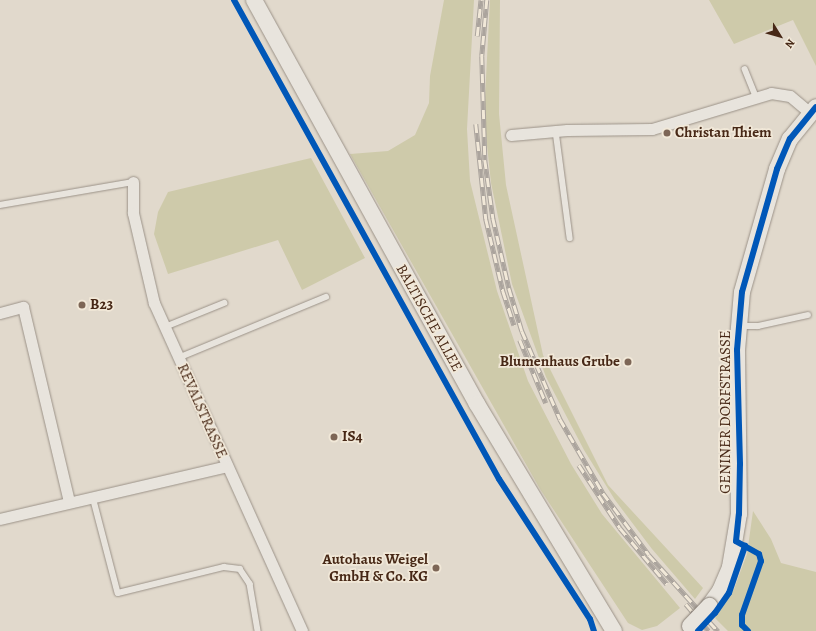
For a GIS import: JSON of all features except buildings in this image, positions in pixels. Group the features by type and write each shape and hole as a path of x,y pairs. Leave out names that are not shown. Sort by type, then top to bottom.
{"main road":[{"name":"BALTISCHE ALLEE","path":"254,0 477,404 614,631"},
{"name":"GENINER DORFSTRASSE","path":"687,629 720,591 730,568 739,514 737,350 742,292 777,169 790,139 813,110"}],"street":[{"path":"511,134 556,131 652,129 772,93 790,96 813,110"},
{"name":"REVALSTRASSE","path":"133,182 134,213 154,302 302,631"},
{"path":"0,313 23,307 69,502"},
{"path":"0,519 227,466"}],"lane":[{"path":"745,69 757,98"},
{"path":"556,131 570,238"},
{"path":"0,205 133,182"},
{"path":"178,358 326,297"},
{"path":"165,327 224,303"},
{"path":"739,326 758,326 808,315"},
{"path":"93,497 118,593 224,567 240,569 250,584 258,631"}],"shaded area":[{"path":"444,0 474,0 467,129 470,181 497,291 528,381 571,464 602,514 680,608 657,626 642,630 628,623 540,489 350,154 388,151 415,135 429,103 430,76"},
{"path":"490,0 500,0 499,114 506,185 543,355 608,485 703,588 695,599 652,549 615,500 584,450 546,377 512,284 491,183 484,117"},
{"path":"709,0 816,0 816,66 793,20 734,44"},
{"path":"311,158 365,258 302,290 278,240 168,274 154,234 158,212 168,192"},
{"path":"753,511 771,539 781,563 816,572 816,631 728,631 715,618 734,589 747,554"}],"railway":[{"path":"477,36 481,0"},
{"path":"487,0 482,56 485,160 493,218 509,288 522,331 560,419 603,493 649,555 718,631"},
{"path":"476,124 486,219 503,291 514,325"},
{"path":"520,340 546,403"},
{"path":"579,465 620,528 667,584"},
{"path":"686,604 709,631"}],"cycle path":[{"path":"234,0 499,479 590,619 594,631"},
{"path":"748,631 742,625 742,615 761,561 759,554 736,541 739,514 740,464 737,350 742,292 777,169 790,139 816,107"},
{"path":"698,631 715,613 729,593 745,546"}],"place":[{"name":"Christan Thiem","path":"667,133"},
{"name":"B23","path":"82,305"},
{"name":"Blumenhaus Grube","path":"628,362"},
{"name":"IS4","path":"334,437"},
{"name":"Autohaus Weigel GmbH & Co. KG","path":"436,568"}]}
